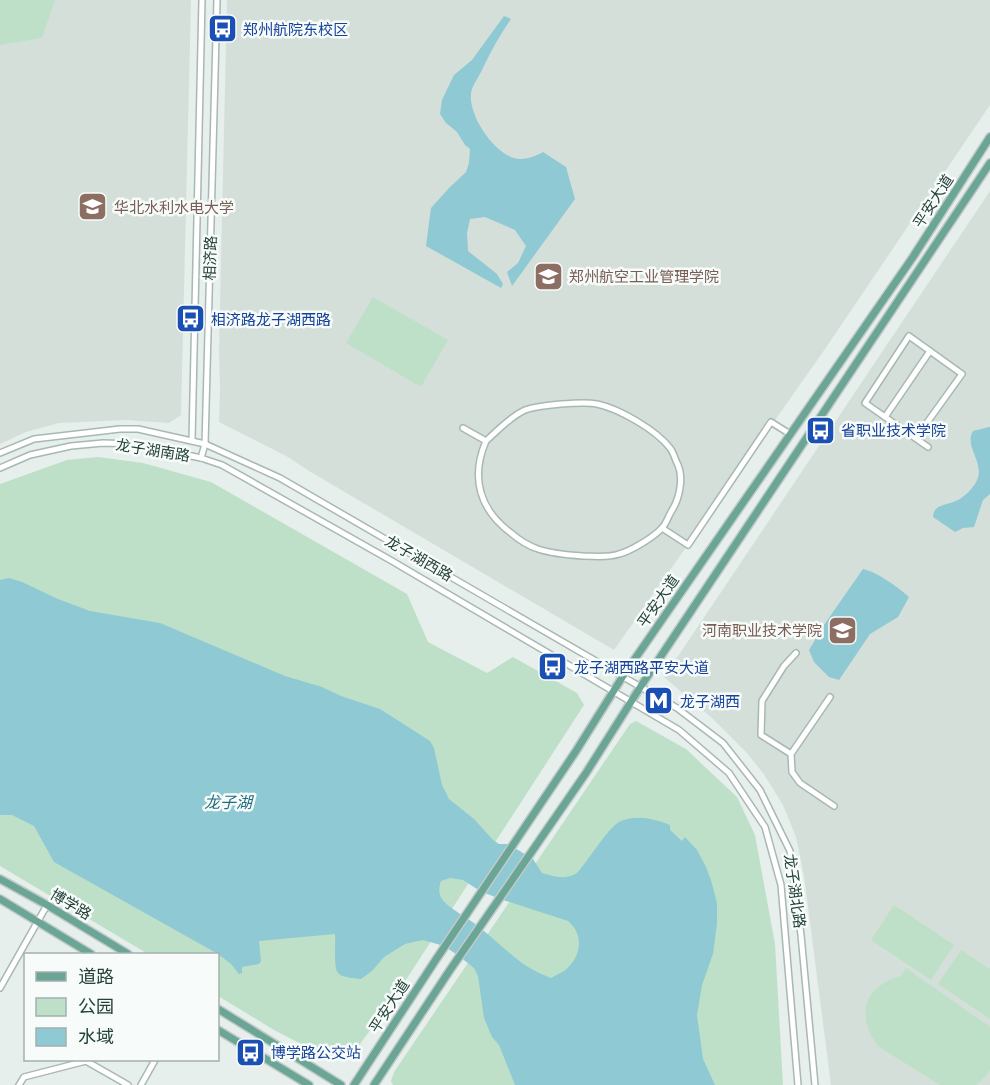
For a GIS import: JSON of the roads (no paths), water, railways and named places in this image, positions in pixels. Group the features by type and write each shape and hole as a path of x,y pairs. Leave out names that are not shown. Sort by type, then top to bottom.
{"main road":[{"name":"平安大道","path":"354,1085 576,751 623,676 913,257 990,137"},
{"name":"平安大道","path":"374,1085 586,773 641,686 990,163"},
{"name":"博学路","path":"0,879 126,953"},
{"path":"0,899 90,953"},
{"path":"219,1010 341,1085"},
{"path":"219,1031 309,1085"}],"street":[{"name":"相济路","path":"192,440 201,0"},
{"name":"相济路","path":"201,458 206,444 217,0"},
{"path":"916,438 962,374 909,336 865,403 928,447"},
{"path":"885,417 930,351"},
{"path":"555,404 597,404 623,414 650,429 671,449 681,472 677,502 662,528 640,544 619,555 559,555 536,549 501,526 482,499 478,480 486,441 502,425 525,410 555,404"},
{"path":"662,528 688,545 771,422 790,434"},
{"path":"463,428 486,441"},
{"name":"龙子湖南路","path":"0,453 34,439 120,429 138,429 192,440"},
{"name":"龙子湖西路","path":"192,440 206,444 280,478 641,686"},
{"name":"龙子湖南路","path":"0,468 30,455 104,442 135,444 201,458"},
{"name":"龙子湖西路","path":"201,458 222,465 392,561 632,702"},
{"path":"791,754 761,735 762,701 784,666 796,653"},
{"name":"龙子湖北路","path":"641,686 677,708 723,744 760,790 790,850 801,935 815,1085"},
{"path":"830,697 791,754 792,772 800,783 834,806"},
{"name":"龙子湖北路","path":"632,702 679,730 729,773 765,827 781,885 798,1085"},
{"path":"0,988 47,905"},
{"path":"19,1085 24,1077 86,1061 128,1085"},
{"path":"141,1085 154,1061"}],"water":[{"path":"504,16 511,19 471,93 474,113 485,134 502,152 520,159 543,152 566,167 575,199 512,286 507,272 518,263 526,246 515,230 485,217 470,219 467,233 468,251 497,274 503,284 501,288 426,246 431,208 466,172 469,163 470,149 440,114 442,100 454,75 472,60"},
{"path":"990,427 990,494 983,500 974,527 963,528 955,532 933,517 934,512 938,507 963,497 975,484 979,470 971,437 973,431"},
{"path":"863,569 887,580 909,597 898,617 870,634 839,680 829,677 814,662 809,650"},
{"name":"龙子湖","path":"9,578 90,611 160,623 285,676 380,709 430,741 434,748 442,785 449,799 474,819 493,840 499,844 508,844 533,859 542,873 564,877 577,873 609,831 619,822 632,818 645,818 670,825 670,830 682,841 685,837 697,850 711,880 717,903 713,954 702,985 697,1015 703,1059 715,1085 515,1085 499,1045 492,1037 484,1018 478,976 474,968 444,946 423,940 405,944 384,957 372,971 361,979 340,975 336,970 335,934 259,941 261,961 259,964 242,967 242,973 239,974 219,953 54,862 34,826 12,815 0,815 0,580","holes":["450,878 463,880 480,891 568,921 579,940 577,953 570,966 551,978 529,968 449,906 442,899 439,888 441,881"]}],"place":[{"name":"郑州航院东校区","path":"222,29"},
{"name":"华北水利水电大学","path":"93,207"},
{"name":"郑州航空工业管理学院","path":"548,276"},
{"name":"相济路龙子湖西路","path":"190,319"},
{"name":"省职业技术学院","path":"820,430"},
{"name":"河南职业技术学院","path":"843,630"},
{"name":"龙子湖西路平安大道","path":"553,667"},
{"name":"龙子湖西","path":"659,701"},
{"name":"博学路公交站","path":"250,1052"}]}
